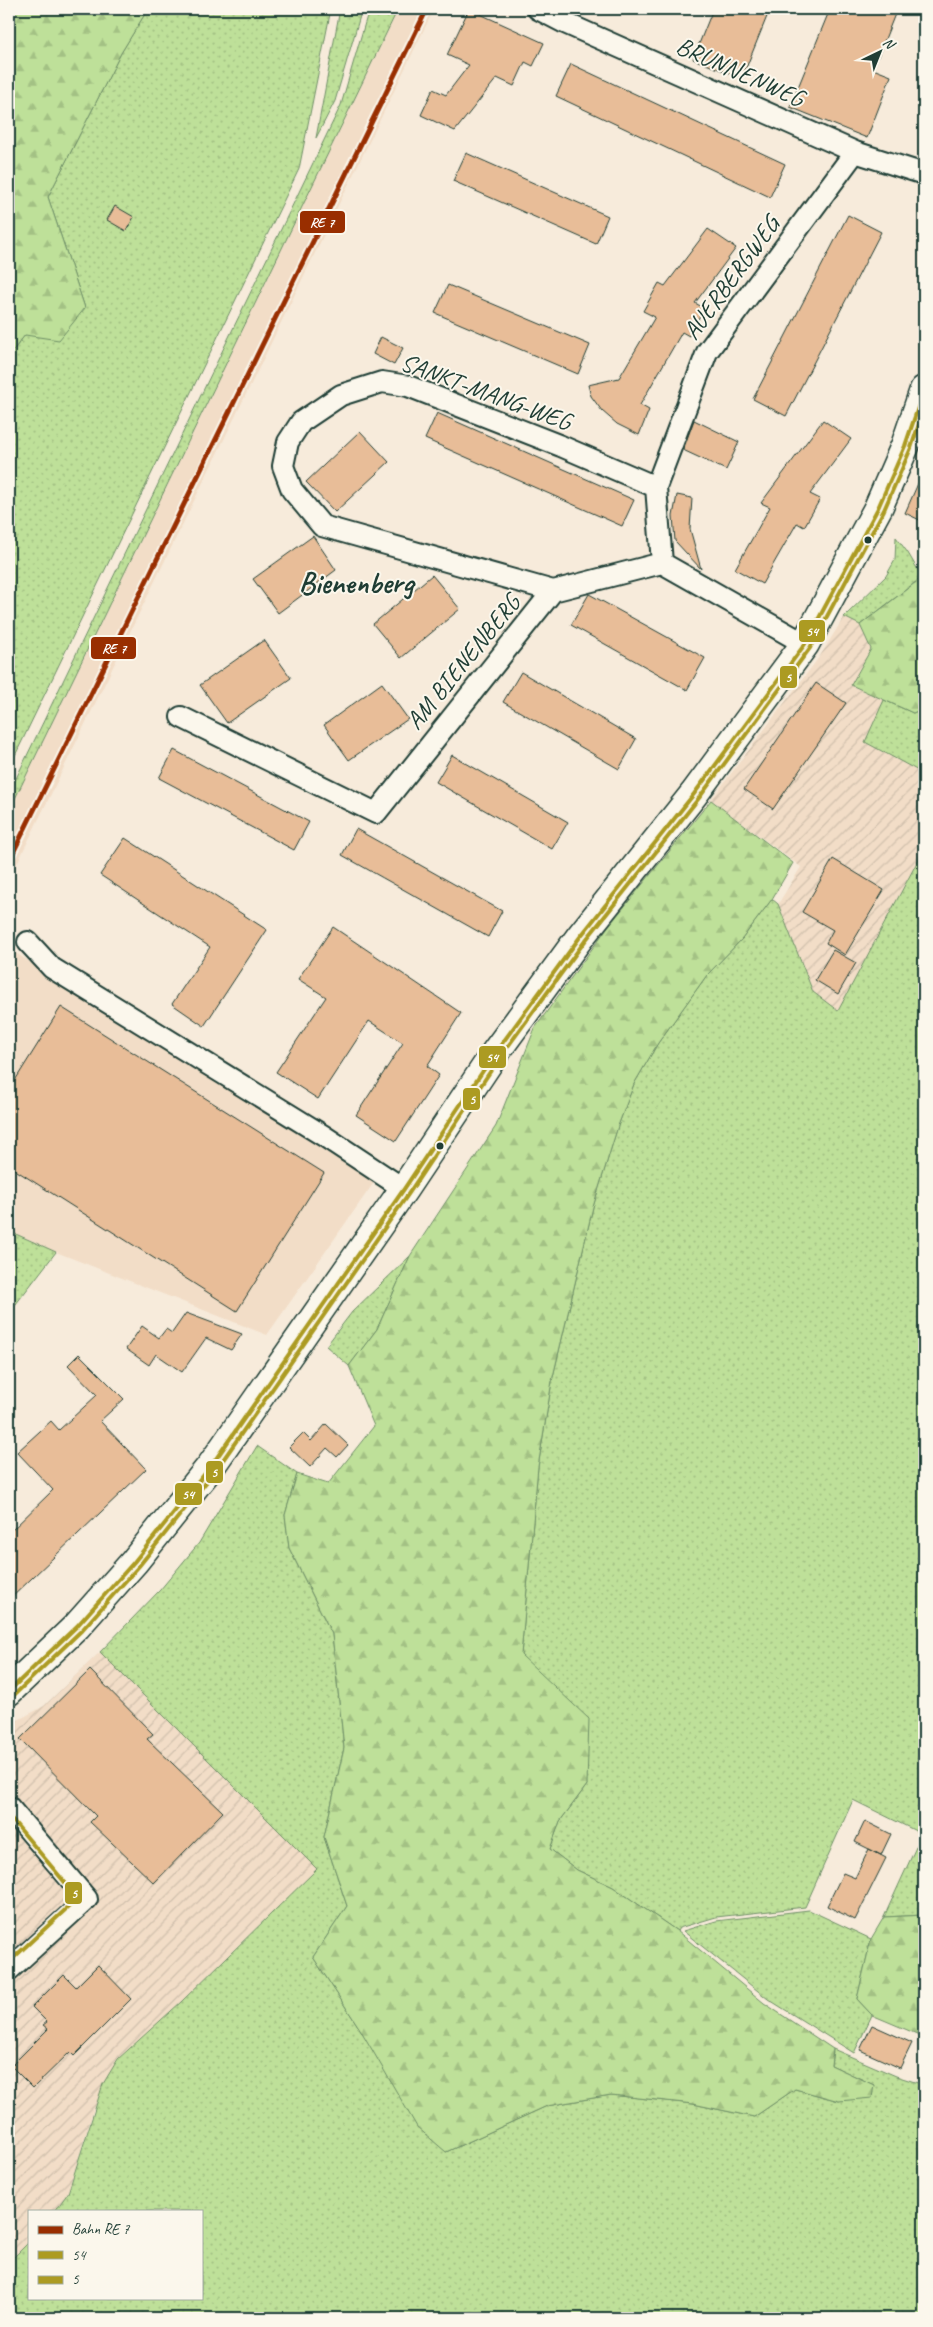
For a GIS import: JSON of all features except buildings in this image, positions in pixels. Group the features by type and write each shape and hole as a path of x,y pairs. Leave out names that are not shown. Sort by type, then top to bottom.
{"main road":[{"path":"9,1691 77,1626 134,1562 211,1466 404,1189 495,1053 580,937 694,794 805,644 878,508 905,446 924,390"}],"street":[{"name":"BRUNNENWEG","path":"538,9 565,23 855,152 924,174"},
{"name":"AUERBERGWEG","path":"662,563 656,487 706,352 855,152"},
{"name":"SANKT-MANG-WEG","path":"553,591 322,526 292,490 283,466 288,442 301,422 341,395 382,382 408,386 561,446 656,487"},
{"path":"662,563 805,644"},
{"name":"AM BIENENBERG","path":"182,716 376,813 553,591 662,563"},
{"path":"28,942 52,968 324,1136 404,1189"},
{"path":"9,1807 87,1899 9,1970"}],"shaded area":[{"path":"398,9 434,9 9,880 9,811"},
{"path":"844,617 860,625 871,649 851,685 884,700 865,742 924,774 924,849 838,1011 813,992 778,904 801,867 711,800 820,656"},
{"path":"9,949 232,1088 375,1181 267,1335 56,1252 9,1231"},
{"path":"100,1652 317,1869 181,2002 118,2059 93,2111 68,2193 56,2210 28,2210 28,2243 9,2262 9,1725 44,1706"}],"green space":[{"path":"9,9 148,9 121,53 48,197 85,308 59,340 25,335 9,356"},
{"path":"148,9 331,9 299,169 9,768 9,356 25,335 85,308 48,197 121,53"},
{"path":"340,9 362,9 335,101 316,138"},
{"path":"369,9 398,9 9,811 9,793 341,105"},
{"path":"896,537 922,577 860,625 844,617 886,576 895,560"},
{"path":"924,576 924,708 913,713 851,685 871,649 860,625"},
{"path":"884,700 913,713 924,708 924,774 865,742"},
{"path":"711,800 793,863 772,899 742,939 707,975 658,1043 634,1084 618,1126 593,1207 552,1381 538,1467 521,1655 589,1719 587,1785 560,1821 550,1849 577,1870 613,1887 677,1931 764,2003 833,2049 831,2065 874,2085 872,2098 839,2101 795,2089 754,2117 693,2104 611,2095 547,2106 446,2152 417,2127 360,2029 313,1957 347,1906 324,1837 344,1748 332,1634 289,1548 285,1515 297,1474 328,1484 374,1426 349,1366 377,1329 410,1256 496,1126 535,1028 607,928"},
{"path":"924,849 924,1915 884,1917 922,1834 853,1800 805,1907 716,1917 679,1928 677,1931 613,1887 577,1870 550,1849 560,1821 587,1785 521,1655 538,1467 552,1381 593,1207 618,1126 634,1084 658,1043 707,975 742,939 772,899 778,904 813,992 838,1011"},
{"path":"9,1231 56,1252 9,1313"},
{"path":"410,1256 377,1329 349,1366 326,1346 352,1312"},
{"path":"257,1446 297,1474 285,1515 289,1548 332,1634 344,1748 324,1837 347,1906 313,1957 360,2029 446,2152 547,2106 611,2095 693,2104 754,2117 795,2089 839,2101 874,2085 831,2065 833,2049 896,2076 924,2085 924,2318 9,2318 9,2262 28,2243 28,2300 202,2300 202,2210 56,2210 68,2193 103,2084 118,2059 181,2002 317,1869 100,1652 160,1590 199,1543"},
{"path":"809,1910 871,1939 857,1999 872,2015 854,2053 768,1999 683,1931 716,1921"},
{"path":"924,1915 924,2037 872,2015 857,1999 871,1939 884,1917"}],"transit line":[{"path":"9,861 427,9"},
{"name":"54","path":"9,1691 77,1626 134,1562 211,1466 404,1189 495,1053 580,937 694,794 805,644 878,508 905,446 924,390"},
{"name":"5","path":"13,1696 82,1630 139,1566 216,1470 409,1193 500,1057 585,941 699,798 810,648 884,510 911,448 924,409"},
{"name":"5","path":"9,1816 78,1898 9,1962"}],"district":[{"name":"Bienenberg","path":"356,583"}]}
